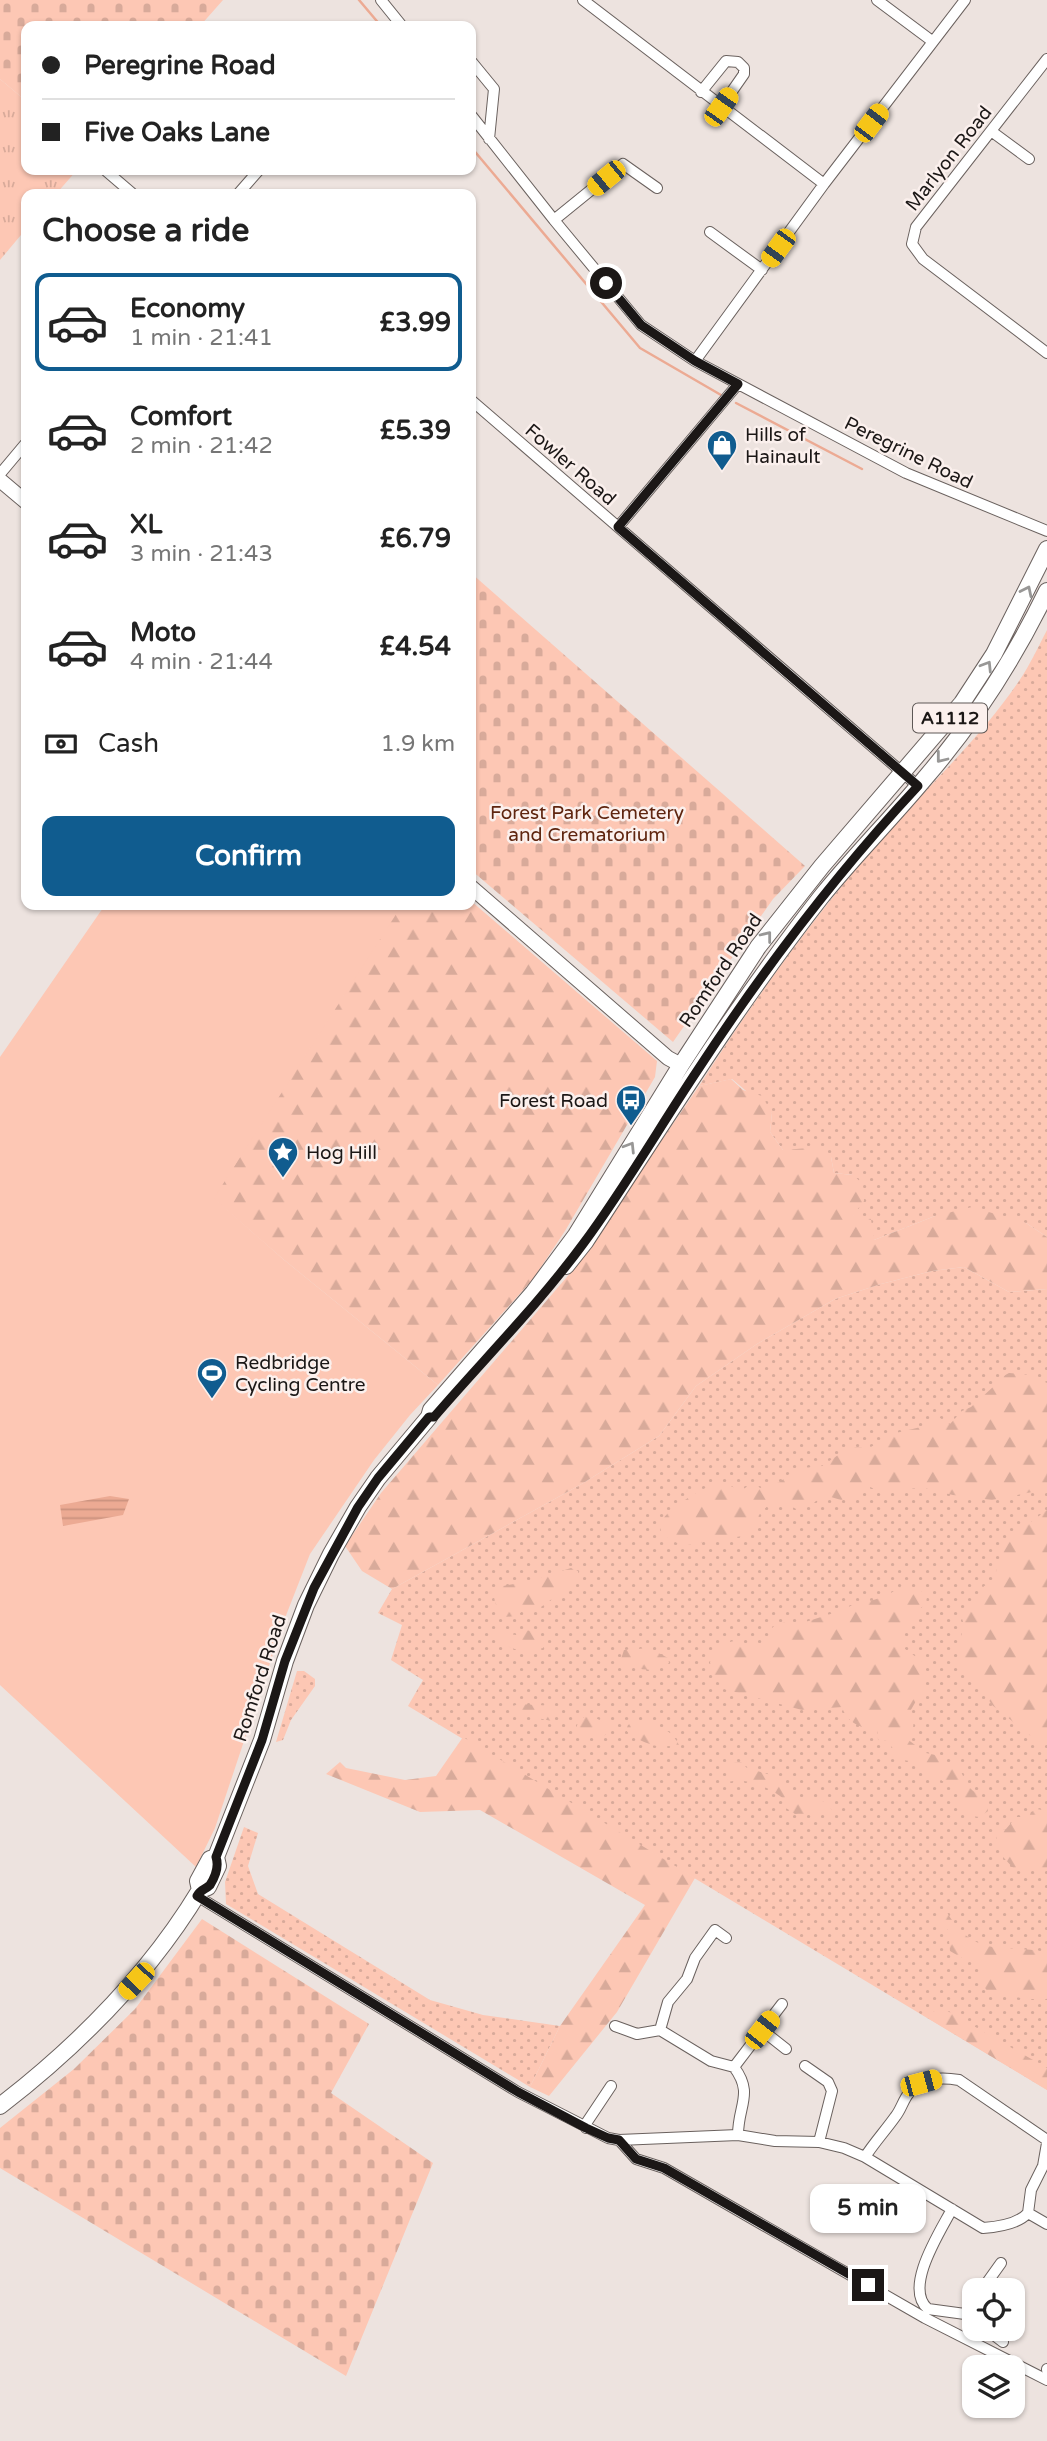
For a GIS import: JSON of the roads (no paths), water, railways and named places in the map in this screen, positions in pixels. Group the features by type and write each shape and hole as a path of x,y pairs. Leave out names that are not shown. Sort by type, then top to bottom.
{"main road":[{"name":"Romford Road","path":"0,2106 100,2020 136,1981 199,1893 209,1885 218,1866 216,1857 262,1740 285,1661 306,1605 358,1507 378,1478 429,1417 431,1410 533,1293 576,1235 758,947 822,866 962,703 981,677 1047,549"},
{"name":"Romford Road","path":"429,1417 434,1417 540,1299 585,1242 698,1069 784,947 823,895 966,727 997,684 1047,592"}],"street":[{"path":"381,0 397,21"},
{"path":"877,0 932,41"},
{"path":"695,361 824,184 965,0"},
{"path":"588,1 701,92 824,184"},
{"name":"Marlyon Road","path":"1047,59 916,227 912,244 923,259 1047,353"},
{"path":"701,92 726,61 738,62 744,68 744,74 721,107"},
{"path":"476,67 494,89 489,139"},
{"name":"Peregrine Road","path":"476,122 641,325 695,361 906,473 1047,531"},
{"path":"991,131 1029,159"},
{"path":"554,220 623,164 657,188"},
{"path":"111,175 127,189"},
{"path":"242,189 255,175"},
{"path":"710,232 762,270"},
{"path":"618,527 738,384"},
{"name":"Fowler Road","path":"476,404 918,786"},
{"path":"21,450 0,477 21,497"},
{"path":"476,891 668,1058 681,1065"},
{"path":"199,1893 518,2092 608,2138 619,2140 738,2135 775,2141 819,2142 865,2157 983,2228 1007,2224 1023,2218 1028,2213 1031,2190 1042,2166 1047,2142 959,2080 942,2077 921,2083 909,2092 897,2115 865,2157"},
{"path":"660,2030 668,2002 687,1979 695,1958 715,1930 726,1938"},
{"path":"734,2067 782,2004"},
{"path":"615,2026 637,2035 660,2030 711,2061 734,2067 745,2085 745,2097 738,2118 738,2135"},
{"path":"762,2030 786,2049"},
{"path":"805,2066 828,2082 832,2091 819,2142"},
{"path":"586,2128 587,2122 611,2086"},
{"path":"619,2140 636,2159 664,2168 925,2318 1047,2379"},
{"path":"952,2210 928,2253 920,2294 923,2305 928,2309 962,2314"},
{"path":"1028,2213 1047,2224"},
{"path":"990,2278 1001,2263"}],"waterway":[{"path":"359,0 377,21"},
{"path":"476,153 640,348 721,395"},
{"path":"736,403 862,469"}],"place":[{"name":"Hills of Hainault","path":"722,472"},
{"name":"Forest Road","path":"631,1127"},
{"name":"Hog Hill","path":"283,1179"},
{"name":"Redbridge Cycling Centre","path":"212,1400"}],"park label":[{"name":"Forest Park Cemetery and Crematorium","path":"587,823"}]}
